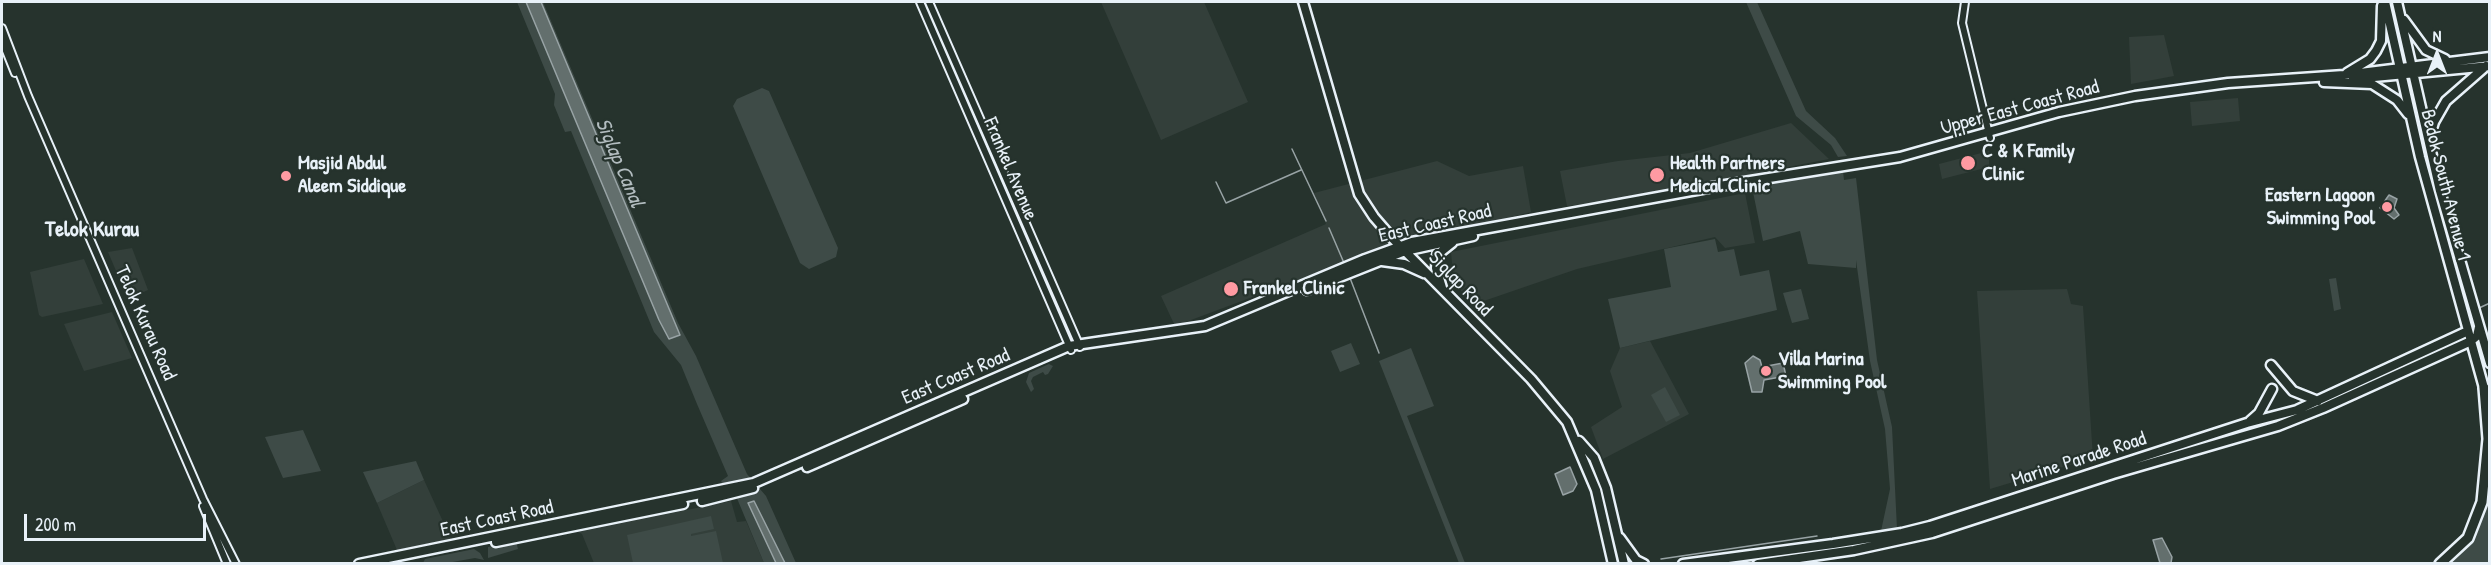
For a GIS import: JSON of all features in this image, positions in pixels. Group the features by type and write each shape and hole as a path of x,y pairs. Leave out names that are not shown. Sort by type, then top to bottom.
{"highway":[{"path":"2484,388 2490,406"},
{"path":"2440,564 2468,538 2482,502 2488,439 2484,388"}],"main road":[{"name":"Siglap Road","path":"1303,2 1359,194 1374,217 1403,249 1531,379 1567,422 1577,439 1596,490 1611,561"},
{"name":"Bedok South Avenue 1","path":"2384,2 2411,118 2484,388"},
{"path":"2344,75 2370,59 2376,51 2381,41 2384,2"},
{"name":"Bedok South Avenue 1","path":"2397,2 2428,143 2490,363"},
{"path":"2401,14 2427,52 2454,61"},
{"name":"Upper East Coast Road","path":"1562,217 1901,162 2049,120 2135,100 2229,88 2324,82 2490,57"},
{"name":"Upper East Coast Road","path":"2412,69 2488,66"},
{"path":"2428,143 2434,122 2446,100 2488,66"},
{"name":"Upper East Coast Road","path":"1989,136 2059,112 2135,96 2228,83 2400,71"},
{"path":"2324,82 2354,81 2381,88 2397,100 2411,118"},
{"name":"East Coast Road","path":"360,564 754,483 1075,346 1205,326 1403,249 1562,217"},
{"name":"East Coast Road","path":"390,564 741,493 873,439 1075,346 1207,331 1403,249 1457,240 1562,217"},
{"path":"1442,290 1436,268 1437,255 1442,248 1457,240"},
{"path":"1375,261 1404,264 1430,276"},
{"path":"2471,341 2478,335 2479,327"},
{"name":"Marine Parade Road","path":"1683,564 1902,534 2247,423 2297,410 2468,331"},
{"name":"Marine Parade Road","path":"1758,564 1854,550 1947,529 2113,474 2303,417 2471,341"},
{"path":"2271,365 2293,391 2318,401"},
{"path":"2247,423 2259,412 2272,389"},
{"name":"Siglap Road","path":"1577,439 1594,458 1606,488 1624,564"},
{"path":"1617,533 1632,555 1644,564"}],"street":[{"name":"Frankel Avenue","path":"920,2 1075,346"},
{"name":"Frankel Avenue","path":"929,2 1075,346"},
{"path":"1965,2 1962,23 1989,136"},
{"name":"Telok Kurau Road","path":"2,28 28,96 228,559"},
{"name":"Telok Kurau Road","path":"2,41 228,559 236,564"}],"shaded area":[{"path":"517,2 543,2 678,323 696,356 747,474 766,496 796,563 764,563 731,484 723,485 721,481 728,476 681,365 654,332 571,131 565,132 554,105 555,94"},
{"path":"526,2 541,2 680,335 669,339 659,320"},
{"path":"1101,2 1204,2 1248,102 1161,140"},
{"path":"1746,2 1757,2 1806,111 1835,138 1847,156 1838,157 1831,145 1796,116"},
{"path":"2164,35 2174,76 2131,84 2129,37"},
{"path":"762,88 769,91 838,248 836,257 809,269 800,263 733,106 737,99"},
{"path":"2238,98 2240,121 2192,126 2190,102"},
{"path":"1791,123 1829,159 1625,199 1567,206 1560,171 1618,161 1690,153"},
{"path":"1989,151 1989,167 1942,179 1939,164"},
{"path":"1437,161 1469,176 1523,166 1531,212 1378,250 1175,326 1161,296 1326,224 1314,193"},
{"path":"1843,171 1844,180 1856,178 1877,360 1892,427 1897,529 1881,531 1890,489 1885,429 1870,361 1856,260 1856,268 1808,264 1800,231 1763,241 1752,187"},
{"path":"1745,193 1755,243 1725,248 1715,237 1577,269 1475,304 1454,284 1451,252"},
{"name":"Eastern Lagoon Swimming Pool","path":"2389,195 2397,199 2394,208 2399,215 2394,219 2380,208"},
{"path":"1715,239 1718,252 1734,249 1740,276 1769,270 1777,310 1620,348 1608,299 1671,287 1664,249"},
{"path":"132,248 148,290 128,299 108,252"},
{"path":"84,259 103,304 42,317 39,315 30,272"},
{"path":"2336,278 2341,309 2334,311 2329,279"},
{"path":"1801,289 1809,319 1792,323 1783,293"},
{"path":"2067,289 2071,304 2083,306 2093,458 1990,489 1977,291"},
{"path":"112,312 132,358 84,371 64,324"},
{"path":"1650,341 1689,414 1603,459 1591,427 1622,407 1610,371 1620,348"},
{"path":"1351,343 1360,364 1340,372 1331,351"},
{"path":"1411,348 1434,406 1407,416 1465,563 1459,563 1379,361"},
{"name":"Villa Marina Swimming Pool","path":"1753,356 1760,360 1762,367 1783,363 1786,376 1764,380 1762,392 1752,392 1745,363"},
{"path":"1049,364 1053,366 1048,374 1045,375 1043,372 1033,377 1031,381 1034,389 1031,392 1026,382 1029,373"},
{"path":"1665,387 1680,415 1666,422 1651,395"},
{"path":"2490,406 2489,563 2440,564 2475,524"},
{"path":"303,430 321,471 283,478 265,437"},
{"path":"416,461 424,480 377,503 363,472"},
{"path":"1570,467 1577,484 1573,491 1563,495 1555,474"},
{"path":"424,480 451,539 397,550 377,503"},
{"path":"731,501 737,522 746,521 764,563 594,563 582,534 578,532"},
{"path":"754,501 785,563 776,563 748,503"},
{"path":"711,516 714,529 691,534 691,536 716,531 723,563 633,563 627,535"},
{"path":"2162,538 2172,557 2171,563 2160,563 2153,540"},
{"path":"516,541 518,549 488,558 488,547"},
{"path":"474,549 484,560 475,558 447,563 423,563 425,559"}],"waterway":[{"path":"1292,149 1326,221"},
{"path":"1216,182 1226,203 1301,170"},
{"path":"1329,228 1344,263"},
{"path":"1350,278 1379,353"},
{"path":"2479,308 2490,303"},
{"path":"1661,559 1817,536"}],"place":[{"name":"C & K Family Clinic","path":"1968,163"},
{"name":"Health Partners Medical Clinic","path":"1657,175"},
{"name":"Masjid Abdul Aleem Siddique","path":"286,176"},
{"name":"Eastern Lagoon Swimming Pool","path":"2387,207"},
{"name":"Frankel Clinic","path":"1231,289"},
{"name":"Villa Marina Swimming Pool","path":"1766,371"}],"district":[{"name":"Telok Kurau","path":"92,230"}],"water label":[{"name":"Siglap Canal","path":"619,163"}]}
